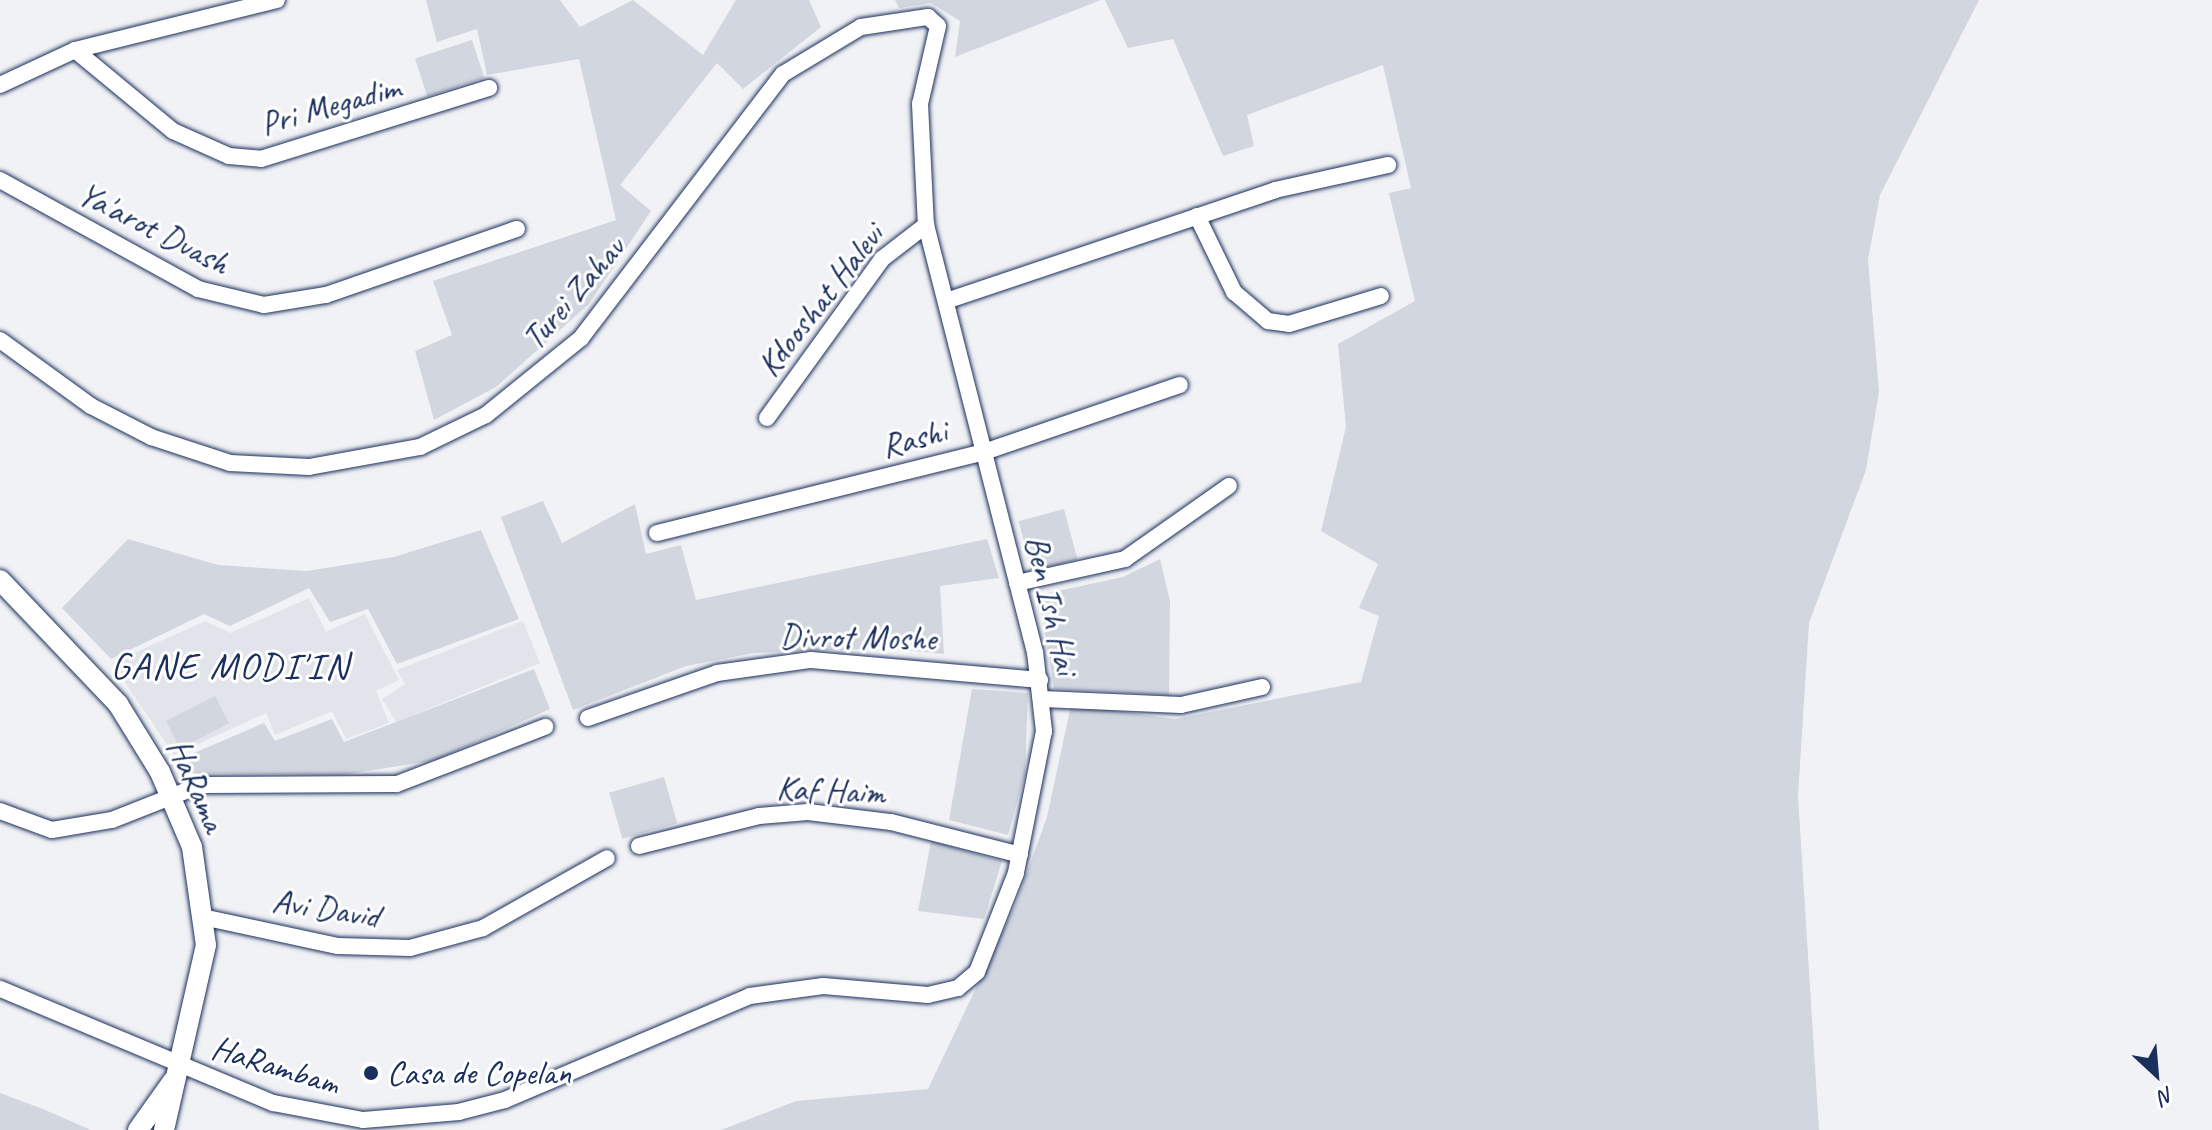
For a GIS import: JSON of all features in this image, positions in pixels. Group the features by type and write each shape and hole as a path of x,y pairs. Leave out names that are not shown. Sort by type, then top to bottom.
{"street":[{"path":"0,85 75,50 277,0"},
{"name":"Turei Zahav","path":"0,340 123,423 230,463 334,465 420,447 486,415 581,338 783,74 832,39 912,15 938,26 920,104 926,225"},
{"name":"Pri Megadim","path":"75,50 173,131 245,157 299,152 489,88"},
{"path":"946,301 1197,216 1388,165"},
{"name":"Ya'arot Dvash","path":"0,180 198,289 264,305 326,295 517,229"},
{"path":"1197,216 1234,292 1268,321 1289,324 1381,296"},
{"name":"Ben Ish Hai","path":"926,225 1017,583 1043,699 1040,767 1020,855 977,972 958,988"},
{"name":"Kdooshat Halevi","path":"767,418 882,259 926,225"},
{"name":"Rashi","path":"657,533 984,452 1180,385"},
{"path":"1017,583 1125,559 1229,486"},
{"name":"HaRama","path":"0,580 118,704 169,794 192,847 207,918 180,1067 164,1130"},
{"name":"Divrot Moshe","path":"588,718 717,673 811,660 1040,680"},
{"path":"1043,699 1181,705 1262,687"},
{"path":"0,811 52,830 83,828 169,794 221,782 397,784 545,727"},
{"name":"Kaf Haim","path":"639,846 748,818 808,812 891,822 1020,855"},
{"name":"Avi David","path":"207,918 338,946 410,948 483,928 607,858"},
{"name":"HaRambam","path":"0,989 180,1067 317,1114 413,1119 505,1100 750,996 823,986 928,995 958,988"},
{"path":"138,1130 180,1067"}],"shaded area":[{"path":"426,0 560,0 580,27 633,0 703,55 736,0 809,0 821,27 743,89 717,63 620,185 651,211 589,304 496,387 434,420 415,351 452,335 433,281 616,220 579,59 487,75 477,29 437,42"},
{"path":"895,0 1101,0 955,57 960,21 931,3 899,8"},
{"path":"1105,0 1979,0 1880,195 1868,260 1879,392 1866,470 1809,623 1798,796 1819,1130 721,1130 796,1101 928,1089 1015,906 1047,817 1071,705 1175,719 1361,682 1379,616 1359,608 1378,564 1321,531 1346,427 1338,344 1415,301 1389,193 1411,188 1383,65 1247,115 1254,146 1223,156 1173,39 1128,48"},
{"path":"472,40 484,78 427,97 415,59"},
{"path":"543,501 562,543 635,504 646,554 681,545 696,600 987,539 999,578 940,586 944,654 884,648 754,653 686,666 573,710 501,517"},
{"path":"1064,509 1077,559 1032,571 1019,521"},
{"path":"481,530 519,619 397,664 368,609 330,622 309,588 230,626 204,614 111,659 62,608 128,539 218,565 307,571 394,557"},
{"path":"1160,559 1170,601 1169,695 1054,689 1039,595 1123,577"},
{"path":"309,598 326,632 365,614 399,680 376,691 389,723 346,739 332,711 275,735 266,713 174,755 112,663 205,621 230,633"},
{"path":"523,621 540,663 396,722 382,699 405,684 397,670"},
{"path":"534,669 550,709 436,760 342,775 187,773 180,759 264,723 275,741 332,719 344,742"},
{"path":"972,689 1028,693 1025,774 1008,835 949,820"},
{"path":"215,696 229,724 180,749 166,721"},
{"path":"664,777 677,823 622,839 609,793"},
{"path":"931,841 1002,861 984,919 918,911"},
{"path":"0,1093 43,1109 91,1130 0,1130"}],"place":[{"name":"Casa de Copelan","path":"371,1073"}],"district":[{"name":"GANE MODI'IN","path":"230,666"}]}
